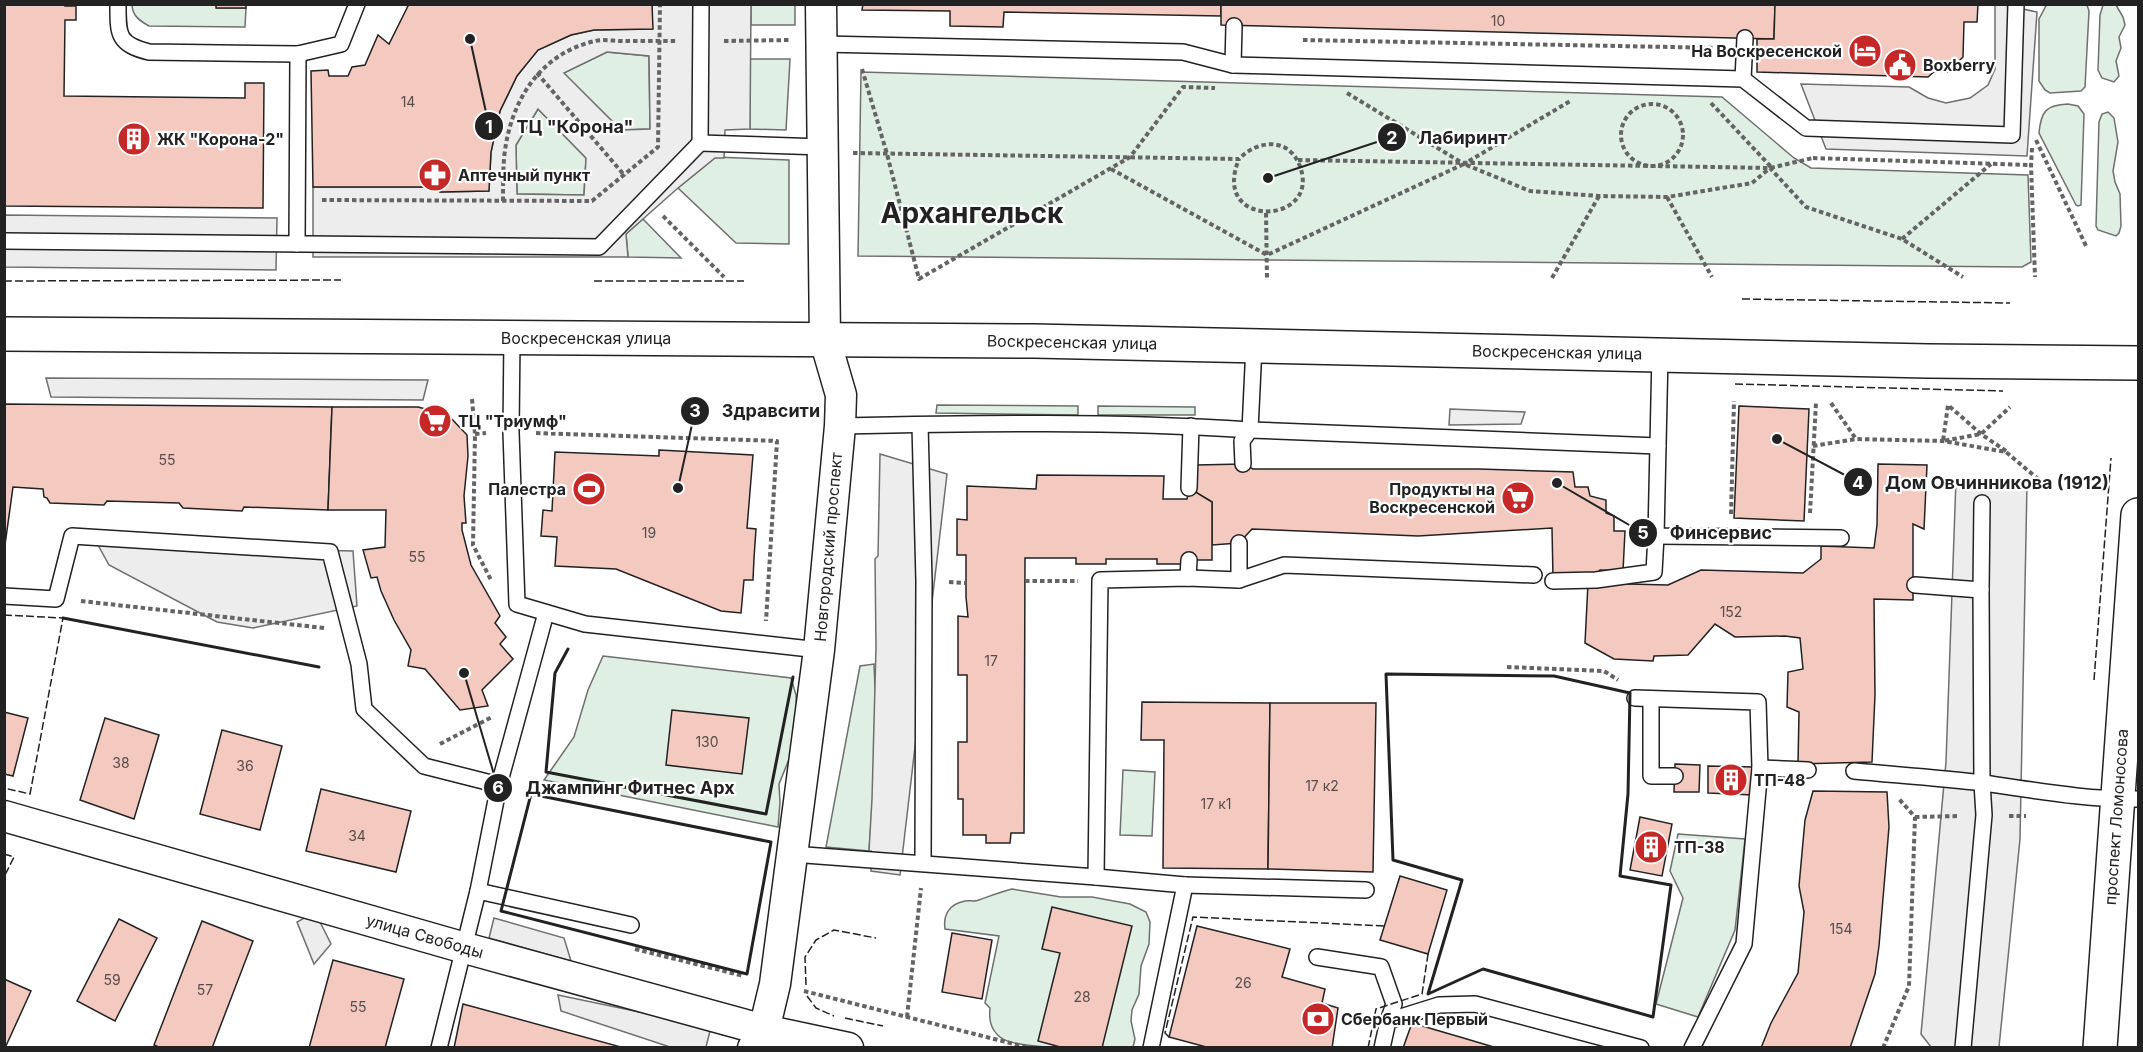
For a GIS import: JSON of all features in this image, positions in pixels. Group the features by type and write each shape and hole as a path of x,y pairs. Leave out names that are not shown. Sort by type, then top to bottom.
{"main road":[{"name":"Воскресенская улица","path":"4,334 825,340 2139,363"},
{"name":"проспект Ломоносова","path":"2100,1047 2128,800 2139,514"}],"street":[{"name":"Новгородский проспект","path":"758,1039 775,984 819,650 840,426 841,395 825,340 835,150 811,42 821,4"},
{"name":"улица Свободы","path":"4,816 465,948 758,1039 848,1047"}],"lane":[{"path":"118,4 118,31 128,44 138,50 298,54 341,44 357,4"},
{"path":"4,241 599,247 700,143 701,4"},
{"path":"811,42 1183,52 1233,65 1743,79 1806,128 2012,135 2016,4"},
{"path":"1233,65 1234,26"},
{"path":"1739,43 1743,79"},
{"path":"297,244 298,54"},
{"path":"700,143 835,150"},
{"path":"512,337 511,432 518,604 585,624 819,650"},
{"path":"1242,464 1242,441 1250,430 1254,346"},
{"path":"1553,580 1596,580 1654,572 1660,354"},
{"path":"840,426 920,424 1191,426 1658,446"},
{"path":"920,424 924,581 923,863"},
{"path":"1189,488 1191,426"},
{"path":"1963,1047 1966,1034 1984,815 1982,503"},
{"path":"4,596 56,599 72,536 330,552 359,664 364,709 424,766 499,785"},
{"path":"1656,536 1841,538"},
{"path":"1239,543 1239,580"},
{"path":"1188,578 1189,560"},
{"path":"1096,877 1100,580 1188,578 1239,580 1284,566 1534,575"},
{"path":"1915,585 1981,590"},
{"path":"439,1047 465,948 499,785 546,613"},
{"path":"1635,698 1758,702 1760,768 1744,944 1692,1047"},
{"path":"1651,699 1651,776 1675,776"},
{"path":"1760,768 1808,770"},
{"path":"1854,771 2128,800"},
{"path":"792,854 1185,885 1366,890"},
{"path":"1151,1047 1185,885"},
{"path":"478,891 631,925"},
{"path":"1317,957 1381,967 1394,1004 1382,1047"},
{"path":"1388,1021 1439,1005 1475,1004 1641,1047"}],"path":[{"path":"314,200 592,201 658,147 660,4"},
{"path":"1293,39 1739,43"},
{"path":"503,201 504,158 511,124 524,93 537,73 552,60 572,48 597,40 811,42"},
{"path":"860,63 887,154 919,279 1130,157 1183,87 1217,88"},
{"path":"537,73 624,175 724,277"},
{"path":"1342,90 1464,164 1530,191 1599,196 1667,197 1752,183 1771,168"},
{"path":"1705,97 1806,207 1902,239 1963,277"},
{"path":"1267,255 1464,164 1577,98"},
{"path":"1649,103 1660,104 1679,118 1683,128 1683,140 1679,151 1671,160 1661,165 1649,166 1638,163 1629,156 1623,146 1621,135 1623,123 1629,114 1638,106 1649,103"},
{"path":"2035,276 2031,165 2034,135 2087,248"},
{"path":"1269,144 1290,151 1298,160 1302,178 1298,196 1284,208 1266,213 1245,204 1237,194 1234,182 1234,170 1239,159 1247,151 1269,144"},
{"path":"835,150 887,154 1239,159"},
{"path":"1298,160 1771,168 1813,158"},
{"path":"1902,239 1991,164"},
{"path":"1110,168 1267,255"},
{"path":"1552,278 1599,196"},
{"path":"1667,197 1712,277"},
{"path":"1266,213 1267,278"},
{"path":"472,399 475,434 473,545 495,588"},
{"path":"1730,524 1734,401"},
{"path":"1810,516 1816,403"},
{"path":"1831,403 1856,439"},
{"path":"1943,441 1948,405 2044,484"},
{"path":"1943,441 1981,434 2010,407"},
{"path":"475,434 511,432 777,441 764,643"},
{"path":"1813,446 1856,439 1943,441 2006,452"},
{"path":"1025,581 1100,580"},
{"path":"56,599 351,631"},
{"path":"1507,668 1604,671 1651,699"},
{"path":"415,758 496,715"},
{"path":"1883,1047 1909,986 1915,817 1896,796"},
{"path":"907,1017 923,863"}],"green space":[{"path":"132,4 216,4 217,8 246,8 245,27 149,26 135,15"},
{"path":"2047,4 2087,5 2089,11 2085,87 2081,91 2050,93 2039,81 2039,19"},
{"path":"751,5 795,5 795,25 751,25"},
{"path":"2103,5 2116,5 2125,25 2119,37 2121,48 2116,61 2119,76 2114,82 2102,78 2098,70 2100,15"},
{"path":"607,52 649,56 650,129 621,130 563,73"},
{"path":"750,59 790,59 786,130 750,129"},
{"path":"861,72 1722,97 1794,158 1811,168 2028,175 2031,262 2022,267 858,256"},
{"path":"2068,104 2078,106 2084,114 2081,205 2078,206 2039,133 2041,119 2046,111 2054,106"},
{"path":"538,109 586,158 584,195 517,194 516,145"},
{"path":"2108,112 2114,118 2118,142 2113,171 2120,194 2121,226 2116,236 2098,230 2096,226 2099,122 2102,114"},
{"path":"716,157 789,160 789,244 736,243 678,188"},
{"path":"643,219 681,258 628,257 626,234"},
{"path":"937,405 1078,406 1078,415 936,413"},
{"path":"1098,406 1195,407 1195,415 1098,415"},
{"path":"603,656 791,678 796,695 797,720 792,752 779,784 778,827 544,780 574,737 588,690"},
{"path":"874,664 877,738 869,851 826,847 860,666"},
{"path":"1123,770 1155,772 1152,836 1120,835"},
{"path":"1678,834 1745,839 1735,930 1698,1017 1656,1004 1683,898 1670,871"},
{"path":"1012,889 1061,897 1092,897 1130,904 1146,912 1150,922 1149,944 1141,966 1139,994 1132,1010 1131,1021 1135,1039 1133,1047 1064,1048 1025,1045 1010,1042 994,1031 990,1020 990,1008 985,1003 999,936 945,929 945,919 951,907 959,902 977,901"}],"shaded area":[{"path":"652,5 751,5 750,129 725,130 724,158 715,158 626,234 628,257 313,257 313,187 437,187 440,192 489,191 491,152 500,111 517,76 538,50 571,35 594,30 652,29","holes":["607,52 649,56 650,129 621,130 564,73","538,109 586,158 584,195 517,194 516,145"]},
{"path":"1995,5 2037,12 2027,156 1826,149 1801,84 1909,87 1928,98 1946,103 1970,98 1988,85 1995,69"},
{"path":"5,215 277,218 276,270 5,267"},
{"path":"46,378 428,380 423,400 51,397"},
{"path":"1450,409 1525,412 1521,424 1449,425"},
{"path":"880,454 947,474 900,875 871,871 871,851 869,851 876,647 875,559 878,556"},
{"path":"1956,479 2027,485 2020,839 1999,1047 1931,1047 1921,1034 1946,762"},
{"path":"98,545 353,551 357,606 253,628 217,622 109,565"},
{"path":"315,912 331,944 314,964 297,922"},
{"path":"494,918 564,938 571,961 489,938"},
{"path":"558,995 711,1027 706,1047 670,1047 561,1011"}],"building":[{"name":"ЖК \"Корона-2\"","path":"4,4 76,6 76,20 65,20 64,96 245,98 245,83 264,83 263,208 4,206"},
{"path":"216,4 246,4 246,8 216,8"},
{"path":"409,4 652,4 653,29 594,30 571,35 538,50 517,76 500,111 491,152 489,191 440,192 437,187 313,187 311,71 328,70 329,76 348,76 352,67 365,65 378,35 389,44"},
{"path":"863,4 1221,4 1221,16 1004,12 1003,27 950,26 950,11 862,10"},
{"path":"1221,4 1775,4 1774,39 1221,25"},
{"path":"1775,4 1978,4 1977,22 1964,22 1963,57 1948,72 1935,71 1928,77 1757,72 1757,39 1774,39"},
{"path":"4,404 332,407 328,510 244,507 242,511 183,508 179,503 107,501 104,505 50,503 44,497 43,489 13,487 4,552"},
{"path":"1739,406 1809,409 1804,521 1734,518"},
{"path":"332,407 418,407 448,415 467,435 468,456 464,496 466,523 462,523 462,530 471,565 500,616 495,623 506,637 500,644 513,659 482,690 488,706 460,710 425,669 408,666 411,650 394,620 377,577 371,578 363,550 385,547 386,510 328,510"},
{"path":"659,450 753,455 747,528 756,529 753,580 744,580 741,613 721,611 616,569 555,566 557,537 541,536 543,510 552,511 555,452 659,456"},
{"path":"1243,464 1253,469 1479,469 1573,472 1575,487 1588,487 1590,496 1606,500 1606,513 1614,516 1614,531 1625,531 1623,571 1600,570 1594,578 1553,578 1552,528 1418,536 1252,529 1239,543 1212,545 1212,502 1193,491 1196,465"},
{"path":"1878,464 1927,465 1924,529 1913,524 1913,600 1874,599 1875,695 1872,762 1798,764 1799,712 1787,707 1788,672 1803,669 1800,638 1735,637 1715,624 1688,655 1654,656 1653,661 1614,659 1585,643 1588,583 1668,585 1701,570 1803,573 1821,559 1821,546 1874,548 1877,525"},
{"path":"1037,475 1164,476 1163,499 1187,499 1189,488 1212,502 1212,560 1186,560 1186,564 1157,564 1157,559 1106,559 1106,564 1076,564 1076,558 1025,558 1024,833 1011,833 1010,843 986,843 986,835 963,835 963,799 958,799 958,742 967,742 967,675 958,675 958,616 968,617 966,555 957,555 957,519 967,520 967,486 1036,489"},
{"path":"1142,702 1270,703 1268,869 1163,868 1164,740 1141,740"},
{"path":"1270,703 1376,703 1373,872 1268,869"},
{"path":"672,710 749,718 742,774 666,765"},
{"path":"4,712 28,718 13,776 4,774"},
{"path":"105,718 159,735 134,819 80,800"},
{"path":"222,730 282,746 260,830 200,814"},
{"path":"1675,764 1700,765 1699,792 1674,792"},
{"name":"ТП-48","path":"1708,766 1754,767 1753,795 1708,793"},
{"path":"321,789 411,811 396,872 306,851"},
{"path":"1813,791 1887,792 1889,827 1875,974 1850,1048 1761,1048 1771,1023 1798,973 1804,912 1799,886 1805,820"},
{"name":"ТП-38","path":"1640,817 1672,824 1662,876 1630,870"},
{"path":"1400,876 1447,890 1428,954 1380,940"},
{"path":"1052,907 1132,926 1102,1048 1064,1048 1038,1041 1060,953 1042,949"},
{"path":"119,919 157,938 115,1021 77,1001"},
{"path":"202,921 253,941 212,1048 161,1048 154,1045"},
{"path":"1197,926 1290,949 1282,977 1325,989 1322,1003 1338,1008 1332,1048 1210,1048 1169,1037"},
{"path":"952,933 992,940 982,999 942,992"},
{"path":"333,960 404,979 385,1048 309,1048"},
{"path":"4,979 31,991 5,1048 4,1048"},
{"path":"463,1004 621,1047 621,1048 454,1048"},
{"path":"1412,1023 1460,1037 1497,1048 1403,1048"}],"fence":[{"path":"4,281 341,280"},
{"path":"594,281 744,281"},
{"path":"1742,299 2010,303"},
{"path":"1735,384 2003,391"},
{"path":"2094,680 2111,458"},
{"path":"4,615 63,618 30,794 4,788"},
{"path":"4,854 14,857 4,877"},
{"path":"1169,1037 1165,1033 1193,917 1385,926"},
{"path":"806,985 805,957 816,940 834,930 876,938"},
{"path":"1368,1048 1376,1009 1422,994 1428,954"},
{"path":"807,996 816,1008 834,1016"},
{"path":"845,1018 883,1026"}],"wall":[{"path":"63,618 319,667"},
{"path":"568,649 555,673 546,772 766,814 793,677"},
{"path":"1386,674 1554,676 1630,693 1628,794 1620,876 1671,885 1653,1017 1483,969 1428,994 1462,880 1393,860 1386,674"},
{"path":"531,794 771,842 747,974 501,911 531,794"}],"place":[{"name":"ТЦ \"Корона\"","path":"470,39"},
{"name":"На Воскресенской","path":"1865,51"},
{"name":"Boxberry","path":"1900,65"},
{"name":"ЖК \"Корона-2\"","path":"134,139"},
{"name":"Аптечный пункт","path":"435,175"},
{"name":"Лабиринт","path":"1268,178"},
{"name":"ТЦ \"Триумф\"","path":"435,421"},
{"name":"Дом Овчинникова (1912)","path":"1777,439"},
{"name":"Финсервис","path":"1557,483"},
{"name":"Здравсити","path":"678,488"},
{"name":"Палестра","path":"589,489"},
{"name":"Продукты на Воскресенской","path":"1518,498"},
{"name":"Джампинг Фитнес Арх","path":"464,673"},
{"name":"ТП-48","path":"1731,780"},
{"name":"ТП-38","path":"1651,847"},
{"name":"Сбербанк Первый","path":"1318,1019"}],"district":[{"name":"Архангельск","path":"972,213"}]}
